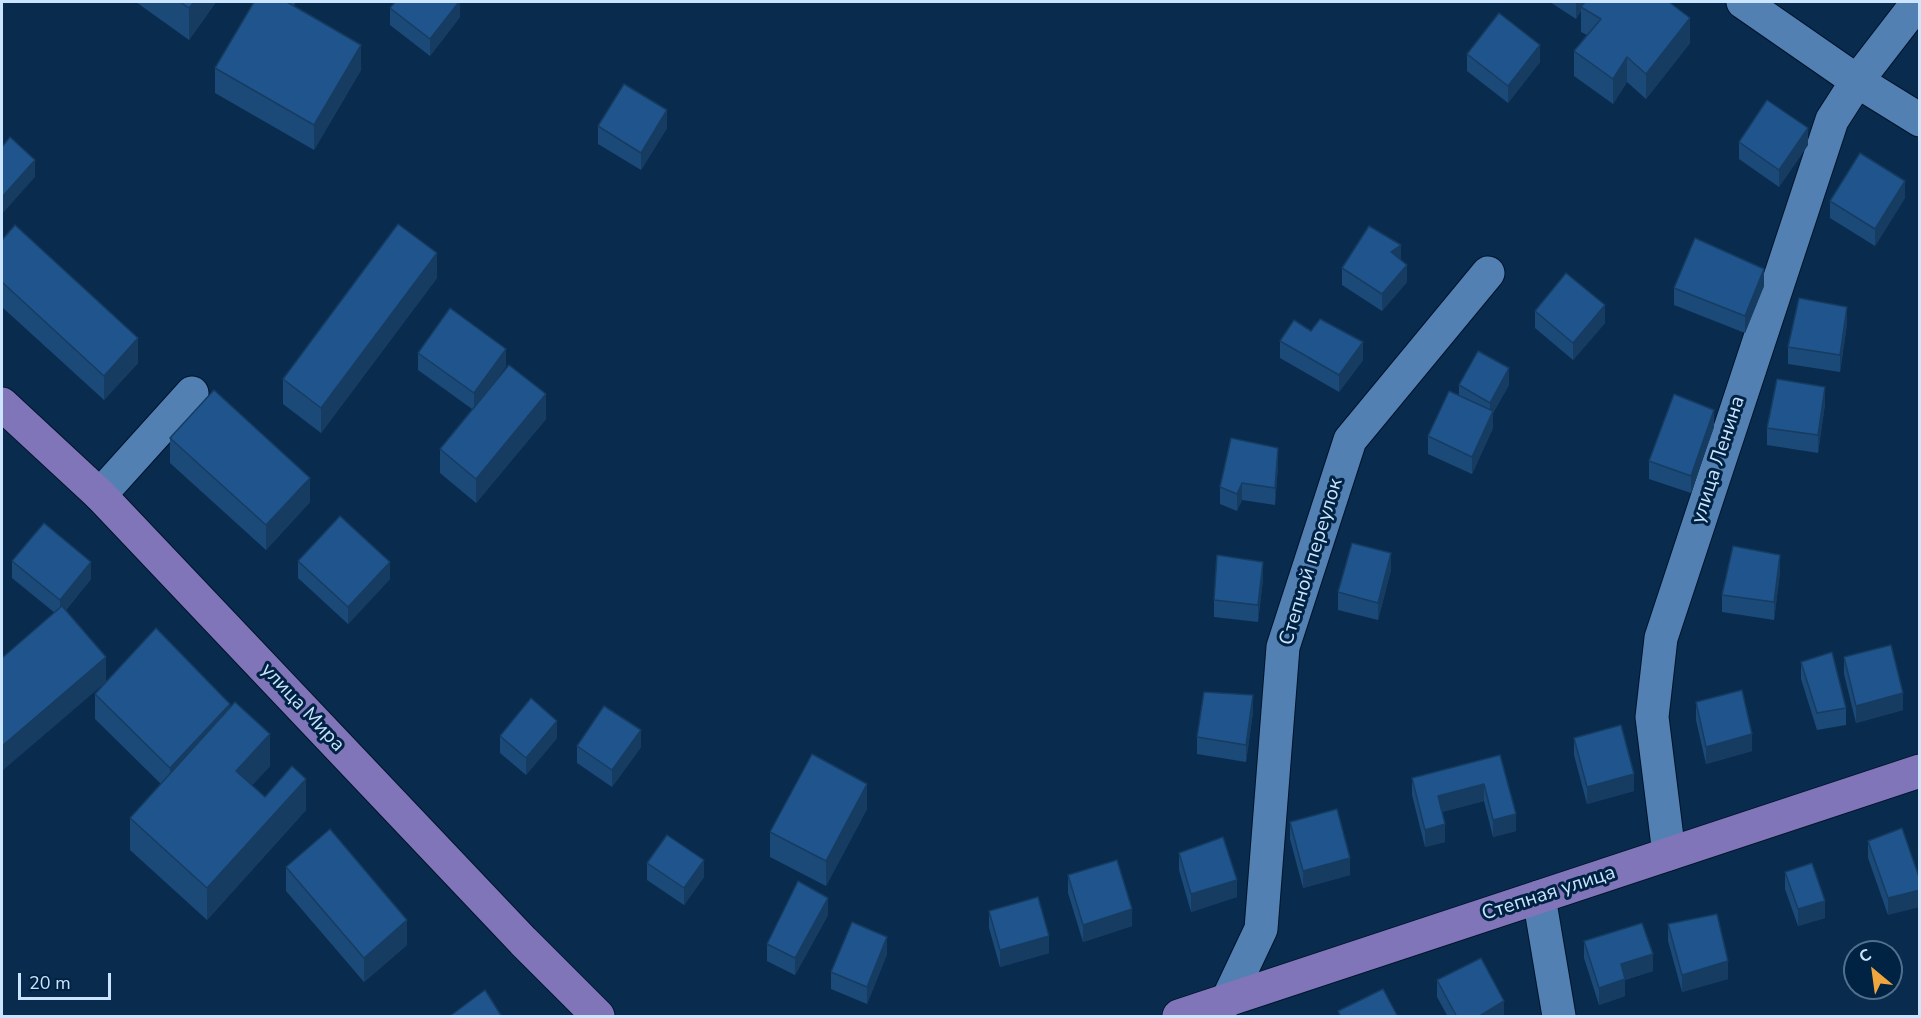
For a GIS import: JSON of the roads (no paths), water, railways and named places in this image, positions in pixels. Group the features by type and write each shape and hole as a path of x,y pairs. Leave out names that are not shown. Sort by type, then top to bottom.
{"main road":[{"name":"улица Мира","path":"2,404 100,495 523,941 598,1017"},
{"name":"Степная улица","path":"1179,1017 1920,771"}],"street":[{"path":"1743,2 1857,81 1920,120"},
{"path":"1857,81 1918,2"},
{"name":"улица Ленина","path":"1669,854 1652,717 1661,638 1832,120 1857,81"},
{"name":"Степной переулок","path":"1227,1000 1261,929 1283,647 1350,441 1488,273"},
{"path":"100,495 192,393"},
{"path":"1539,897 1559,1017"}]}
